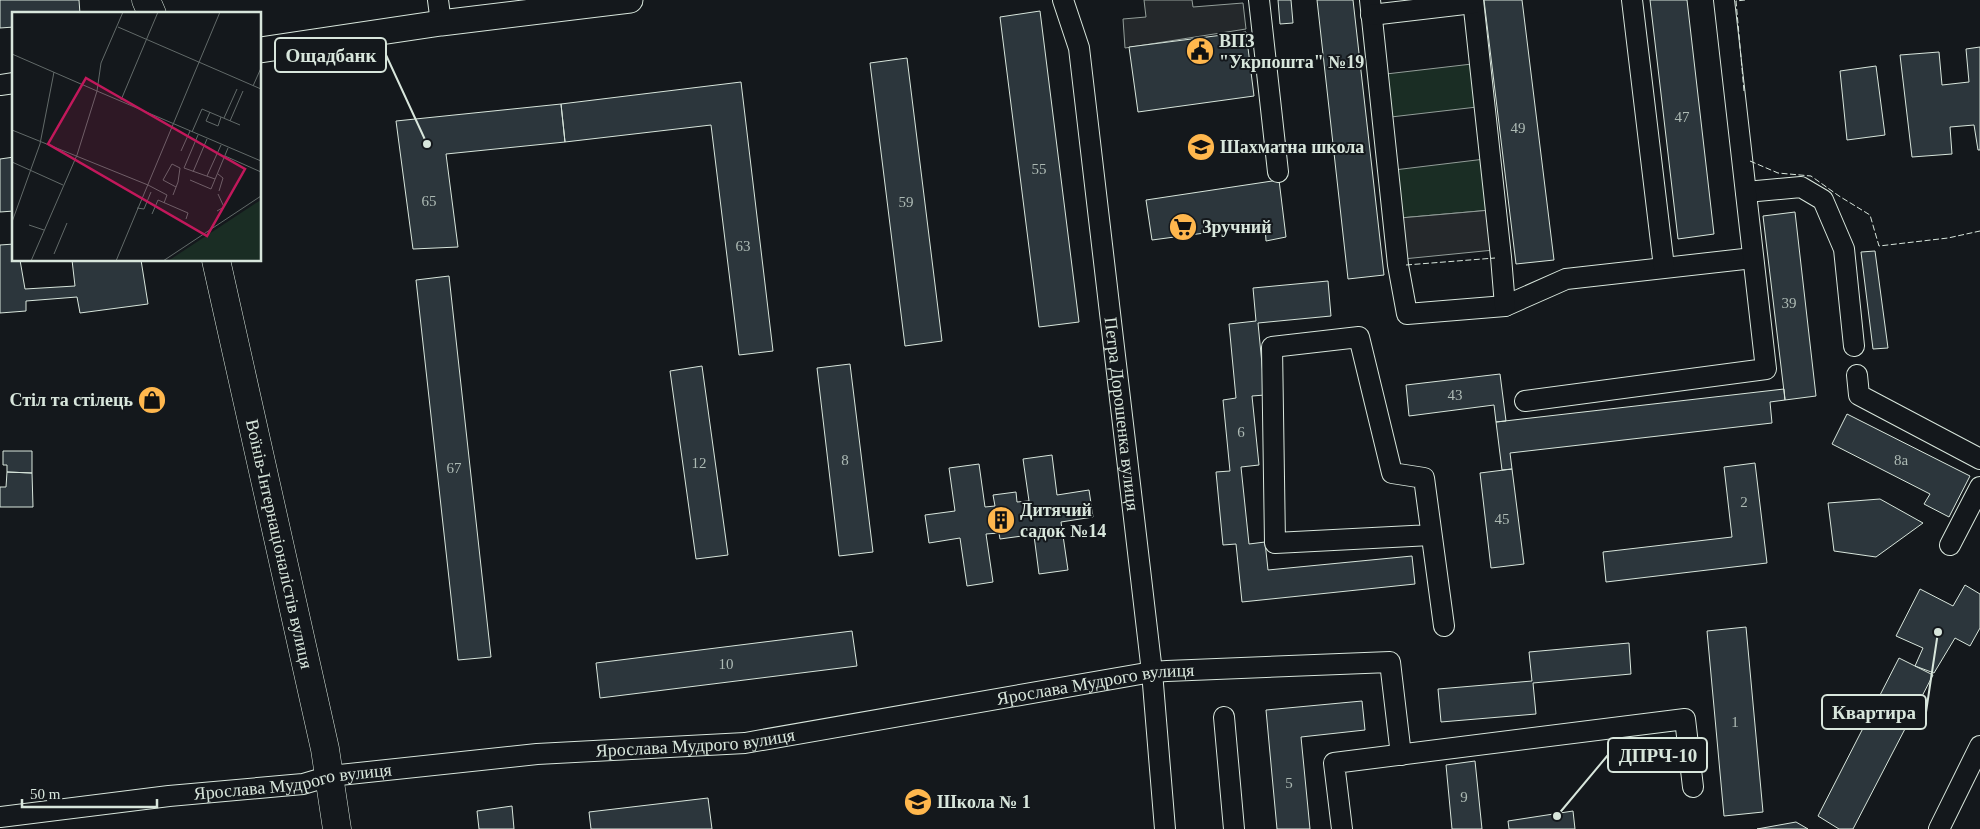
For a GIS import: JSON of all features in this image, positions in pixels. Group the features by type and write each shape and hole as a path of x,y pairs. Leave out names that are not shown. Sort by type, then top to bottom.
{"highway":[{"path":"146,0 151,12"},
{"name":"Воїнів-Інтернаціоналістів вулиця","path":"216,261 330,776 337,829"}],"main road":[{"path":"261,50 440,11 630,0"}],"street":[{"name":"Петра Дорошенка вулиця","path":"1063,0 1079,48 1152,672 1165,829"},
{"path":"1259,0 1278,172"},
{"path":"1632,0 1664,267"},
{"path":"1525,401 1766,369 1724,0"},
{"path":"1505,306 1473,2 1370,8 1398,265 1406,314 1505,306 1566,279 1753,258"},
{"path":"1746,192 1801,187 1823,200 1844,249 1854,346"},
{"path":"1431,535 1275,543 1272,347 1359,337 1392,473 1424,478 1444,626"},
{"path":"1857,375 1859,395 1980,459"},
{"path":"1950,545 1980,487"},
{"name":"Ярослава Мудрого вулиця","path":"0,816 169,796 303,784 330,776 537,754 745,743 1152,672 1390,662 1401,755"},
{"path":"1224,717 1234,829"},
{"path":"1342,829 1334,763 1685,719 1693,787"},
{"path":"1939,829 1980,746"}],"green space":[{"path":"1472,64 1477,107 1391,117 1386,74"},
{"path":"1485,159 1491,210 1400,218 1394,170"}],"shaded area":[{"path":"1144,0 1192,0 1193,7 1243,3 1246,29 1125,48 1123,19 1146,17"},
{"path":"1491,210 1494,250 1403,259 1400,218"}],"building":[{"path":"0,0 79,0 80,12 12,12 12,27 0,28"},
{"path":"1278,0 1291,0 1293,23 1280,24"},
{"path":"1317,0 1353,0 1384,275 1348,279"},
{"path":"1484,0 1522,0 1554,260 1516,264"},
{"path":"1650,0 1687,0 1714,234 1678,239"},
{"path":"1040,11 1079,322 1039,327 1000,17"},
{"path":"1246,32 1254,96 1138,112 1129,47"},
{"path":"1980,47 1980,150 1978,150 1974,125 1950,127 1952,154 1912,157 1900,55 1939,52 1942,85 1969,82 1966,49"},
{"path":"907,58 942,341 905,346 870,63"},
{"path":"1876,66 1885,135 1847,140 1840,71"},
{"path":"741,82 773,351 739,355 711,125 565,142 561,104"},
{"path":"561,104 565,142 446,154 458,247 413,249 396,121"},
{"path":"12,157 12,211 0,212 0,159"},
{"path":"1279,180 1286,237 1266,241 1265,225 1152,240 1146,200"},
{"path":"1795,212 1816,396 1785,400 1763,216"},
{"path":"12,244 12,261 20,261 25,289 75,286 72,261 141,261 148,304 80,313 77,297 26,301 26,311 0,313 0,245"},
{"path":"1875,251 1888,348 1873,349 1861,252"},
{"path":"449,276 491,657 458,660 416,280"},
{"path":"1328,281 1331,316 1258,323 1265,395 1252,396 1259,465 1241,467 1249,544 1265,542 1268,570 1412,556 1415,584 1242,602 1236,544 1223,545 1216,472 1230,471 1223,400 1236,398 1229,324 1256,321 1253,288"},
{"path":"850,364 873,552 839,556 817,368"},
{"path":"702,366 728,555 696,559 670,371"},
{"path":"1500,374 1506,421 1496,422 1494,405 1409,416 1406,385"},
{"path":"1784,389 1785,400 1770,402 1772,423 1510,453 1512,469 1502,470 1496,422"},
{"path":"1847,414 1970,476 1949,517 1924,504 1930,494 1832,444"},
{"path":"3,451 32,451 32,473 7,472 7,465 3,465"},
{"name":"Дитячий садок №14","path":"1052,455 1057,495 1089,490 1093,517 1061,522 1068,570 1039,574 1033,528 1021,529 1022,536 1000,539 999,533 986,534 993,582 967,586 960,538 929,543 925,515 955,511 949,468 979,464 985,507 995,506 993,495 1016,492 1017,502 1029,501 1023,459"},
{"path":"1755,463 1767,563 1606,582 1603,552 1732,537 1724,467"},
{"path":"1512,469 1524,564 1491,568 1480,473"},
{"path":"7,472 32,473 33,507 0,507 0,487 6,487"},
{"path":"1880,499 1923,523 1876,557 1834,551 1828,503"},
{"path":"1965,585 1980,594 1980,628 1970,646 1955,638 1934,673 1915,666 1923,648 1896,636 1920,589 1953,606"},
{"path":"1746,627 1763,812 1724,816 1707,631"},
{"path":"852,631 857,666 600,698 596,663"},
{"path":"1629,643 1631,674 1533,683 1536,714 1441,722 1438,689 1532,681 1529,652"},
{"path":"1899,658 1933,675 1853,829 1839,829 1818,816"},
{"path":"1362,701 1365,730 1301,737 1310,829 1277,829 1266,710"},
{"path":"1475,761 1482,829 1452,829 1446,765"},
{"path":"708,798 712,829 591,829 589,812"},
{"path":"512,806 514,829 479,829 477,811"},
{"path":"1573,811 1575,829 1509,829 1508,821"},
{"path":"1796,822 1808,829 1757,829"}],"fence":[{"path":"1744,91 1736,1 1745,0"},
{"path":"1750,161 1778,173 1811,176 1870,215 1879,246 1948,238 1980,231"},
{"path":"1406,265 1495,258"}],"place":[{"name":"ВПЗ \"Укрпошта\" №19","path":"1200,51"},
{"name":"Ощадбанк","path":"427,144"},
{"name":"Шахматна школа","path":"1201,147"},
{"name":"Зручний","path":"1183,227"},
{"name":"Стіл та стілець","path":"152,400"},
{"name":"Дитячий садок №14","path":"1001,520"},
{"name":"Квартира","path":"1938,632"},
{"name":"Школа № 1","path":"918,802"},
{"name":"ДПРЧ-10","path":"1557,816"}]}
